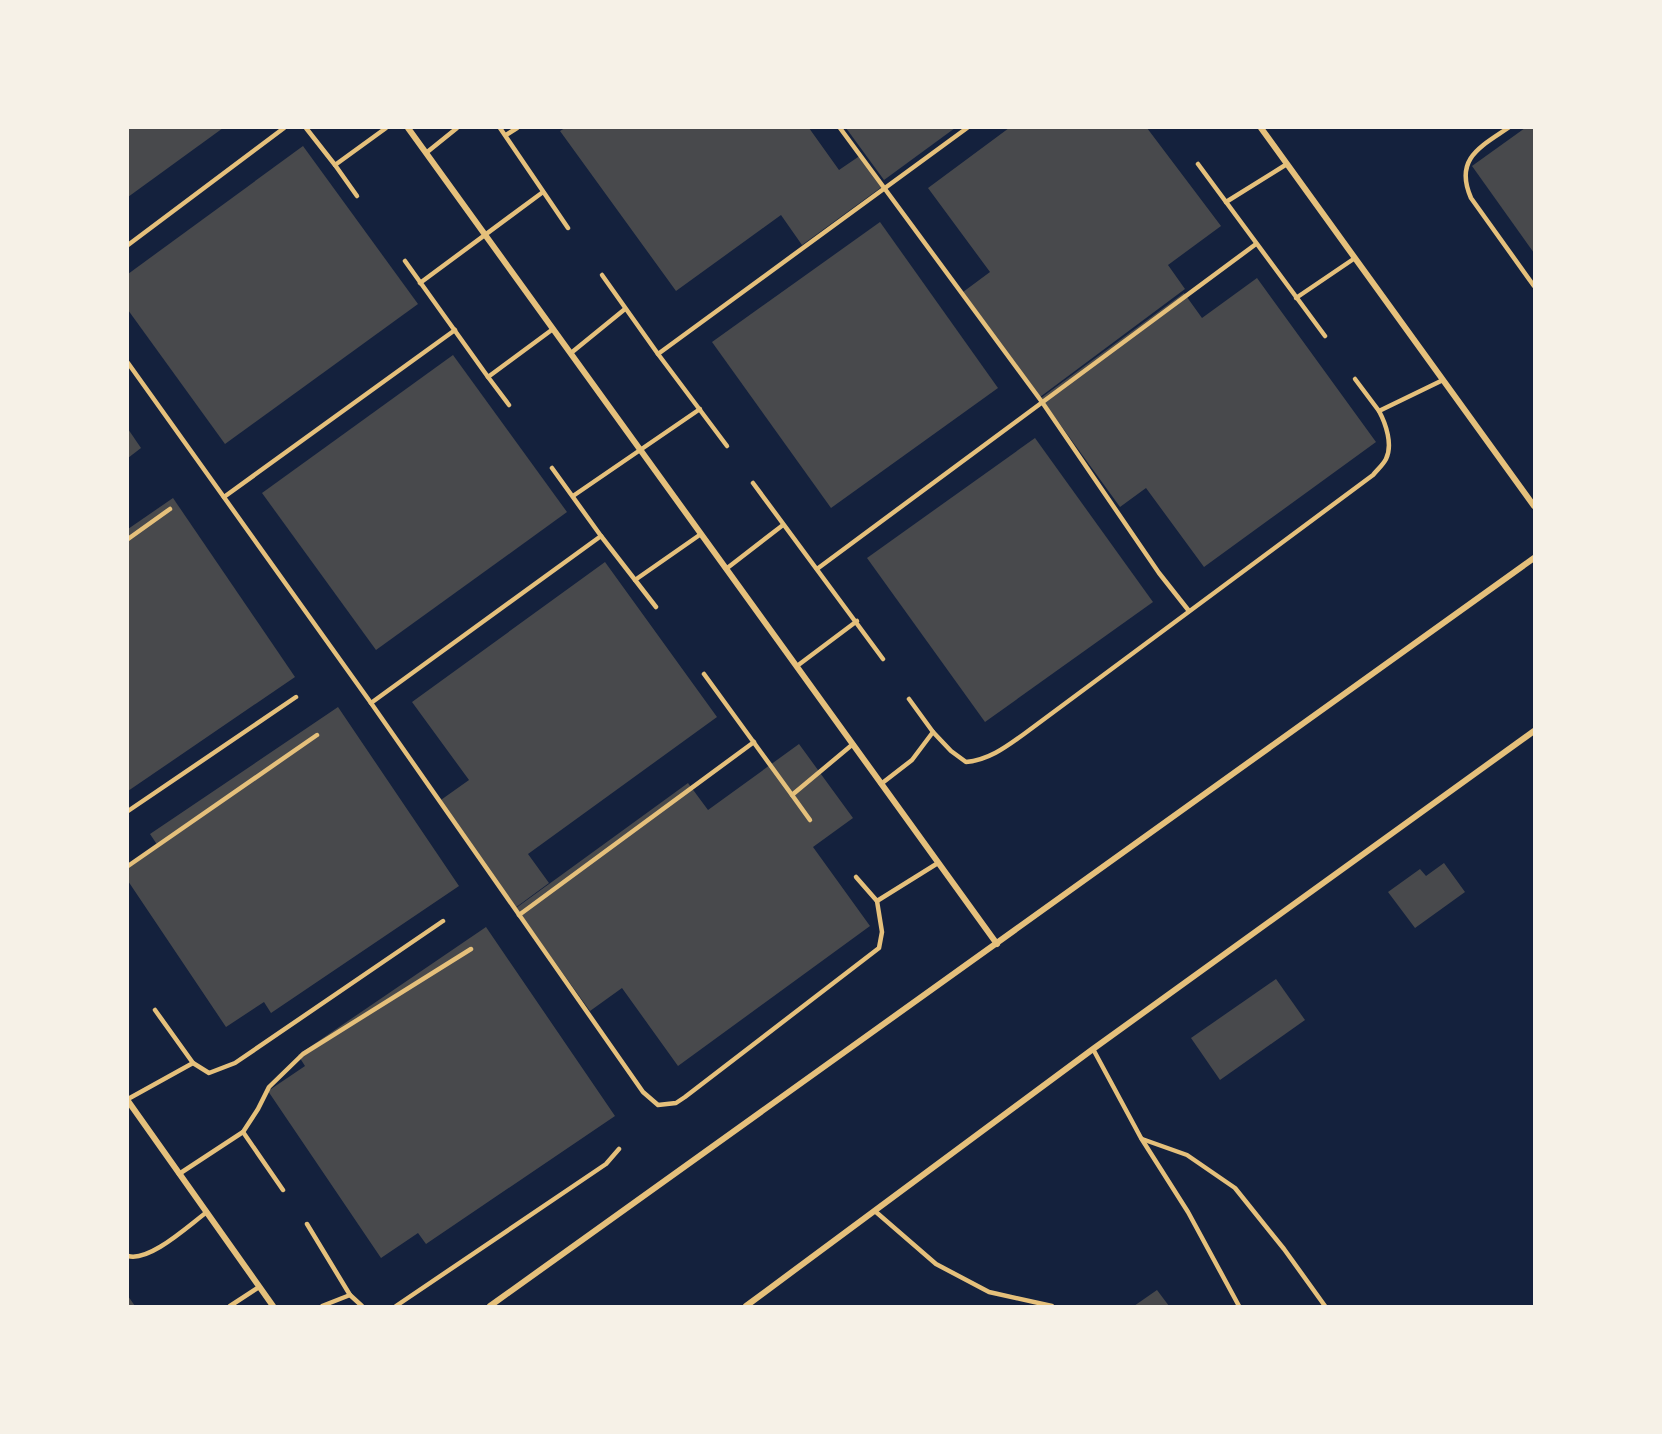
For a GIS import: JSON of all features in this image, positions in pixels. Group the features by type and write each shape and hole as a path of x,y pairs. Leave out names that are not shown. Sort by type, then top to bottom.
{"street":[{"path":"408,128 997,944"},
{"path":"1261,128 1534,506"},
{"path":"490,1306 1534,558"},
{"path":"746,1306 1094,1049 1534,731"},
{"path":"128,1100 273,1306"}],"lane":[{"path":"128,245 284,128"},
{"path":"306,128 357,196"},
{"path":"335,165 386,128"},
{"path":"426,153 458,128"},
{"path":"500,128 568,228"},
{"path":"506,135 517,128"},
{"path":"840,128 1041,402 1159,573 1189,611"},
{"path":"658,354 883,187 967,128"},
{"path":"1508,128 1469,158 1465,172 1466,185 1471,198 1534,286"},
{"path":"1198,164 1325,336"},
{"path":"1226,202 1287,164"},
{"path":"420,283 543,192"},
{"path":"817,569 1256,244"},
{"path":"1296,298 1355,258"},
{"path":"405,261 508,405"},
{"path":"602,276 727,446"},
{"path":"571,353 625,309"},
{"path":"488,377 553,329"},
{"path":"224,497 455,330"},
{"path":"128,363 371,703 643,1092 658,1105 676,1103 685,1097 879,948 882,932 877,901 856,877"},
{"path":"909,699 933,732 951,751 966,762 979,761 1000,751 1379,468 1385,461 1389,443 1384,419 1355,379"},
{"path":"1379,411 1422,388 1443,380"},
{"path":"573,496 699,410"},
{"path":"552,468 656,607"},
{"path":"753,483 883,659"},
{"path":"128,539 170,509"},
{"path":"726,568 783,525"},
{"path":"635,580 701,534"},
{"path":"371,703 601,536"},
{"path":"796,666 857,621"},
{"path":"704,674 810,820"},
{"path":"128,811 296,697"},
{"path":"881,784 912,760 933,732"},
{"path":"128,866 317,735"},
{"path":"519,915 754,742"},
{"path":"792,795 853,744"},
{"path":"877,901 938,862"},
{"path":"155,1010 194,1062 209,1073 235,1063 443,921"},
{"path":"179,1174 243,1132 258,1110 269,1087 303,1054 471,949"},
{"path":"1094,1049 1141,1138 1188,1212 1239,1306"},
{"path":"128,1100 194,1062"},
{"path":"243,1132 283,1190"},
{"path":"1141,1138 1187,1155 1235,1188 1284,1249 1325,1306"},
{"path":"396,1306 606,1164 619,1149"},
{"path":"128,1256 133,1258 150,1254 207,1212"},
{"path":"876,1212 936,1264 989,1293 1052,1306"},
{"path":"307,1224 350,1295 362,1306"},
{"path":"230,1306 260,1287"},
{"path":"322,1306 350,1295"}],"building":[{"path":"128,128 223,128 128,197"},
{"path":"565,128 809,128 839,170 861,155 883,186 802,245 781,215 676,291 560,131"},
{"path":"846,128 955,128 884,180"},
{"path":"1009,128 1147,128 1221,226 1168,265 1185,289 1040,397 963,292 990,272 928,188"},
{"path":"1525,128 1534,128 1534,253 1472,166"},
{"path":"303,146 418,304 225,444 128,310 128,274"},
{"path":"880,222 998,388 831,508 712,342"},
{"path":"1257,278 1376,442 1204,567 1146,488 1120,507 1041,398 1184,293 1202,318"},
{"path":"453,355 567,512 376,650 262,493"},
{"path":"128,429 141,448 128,458"},
{"path":"1035,438 1153,602 985,722 867,558"},
{"path":"173,498 295,677 128,791 128,529"},
{"path":"605,562 717,717 528,854 549,883 515,908 438,802 469,780 412,702"},
{"path":"338,707 459,886 271,1013 264,1002 226,1027 128,881 128,868 158,846 150,834"},
{"path":"799,744 853,818 813,847 870,926 678,1066 622,988 590,1011 516,908 688,783 708,810"},
{"path":"1444,863 1465,892 1415,928 1388,892 1420,869 1426,876"},
{"path":"486,927 615,1116 426,1244 418,1233 381,1258 268,1091 305,1066 298,1055"},
{"path":"1276,979 1305,1020 1220,1080 1191,1038"},
{"path":"1157,1290 1169,1306 1134,1306"},
{"path":"128,1296 135,1306 128,1306"}]}
